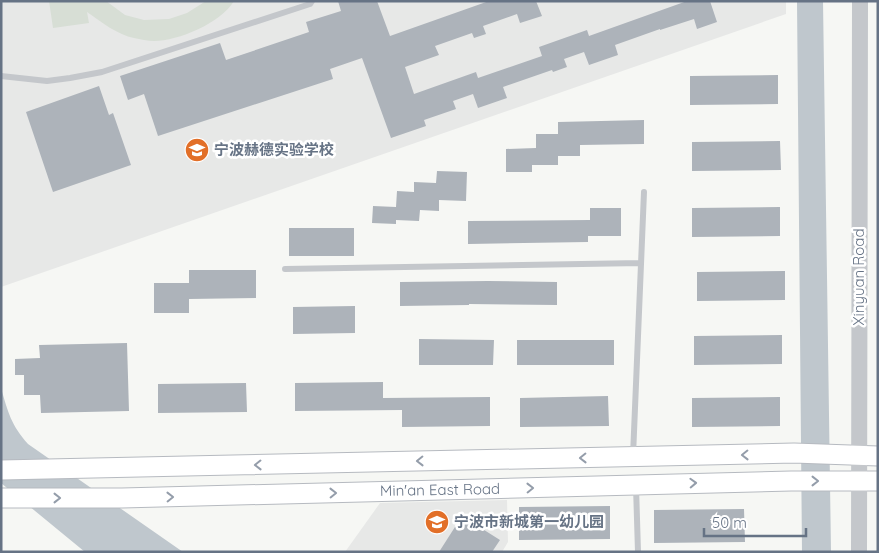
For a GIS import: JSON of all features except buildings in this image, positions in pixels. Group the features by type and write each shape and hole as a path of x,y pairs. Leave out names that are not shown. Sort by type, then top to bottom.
{"main road":[{"name":"Min'an East Road","path":"1,470 794,454 878,456"},
{"name":"Min'an East Road","path":"5,498 122,498 791,481 878,481"}],"street":[{"name":"Xinyuan Road","path":"859,552 860,1"}],"lane":[{"path":"1,76 47,81 102,72 310,4 312,1"},
{"path":"633,457 644,192"},
{"path":"285,269 641,263"},
{"path":"636,485 638,552"}],"shaded area":[{"name":"宁波赫德实验学校","path":"1,1 786,1 786,14 1,287"},
{"path":"49,1 106,1 125,15 144,20 169,19 187,13 206,1 234,1 219,17 198,29 175,38 154,41 122,34 87,12 89,23 53,28"},
{"path":"797,1 823,1 831,552 802,552"},
{"path":"1,388 11,418 28,444 183,552 85,552 1,483"},
{"name":"宁波市新城第一幼儿园","path":"507,500 508,542 502,552 345,552 380,503"}],"place":[{"name":"宁波赫德实验学校","path":"197,150"},
{"name":"宁波市新城第一幼儿园","path":"437,522"}]}
